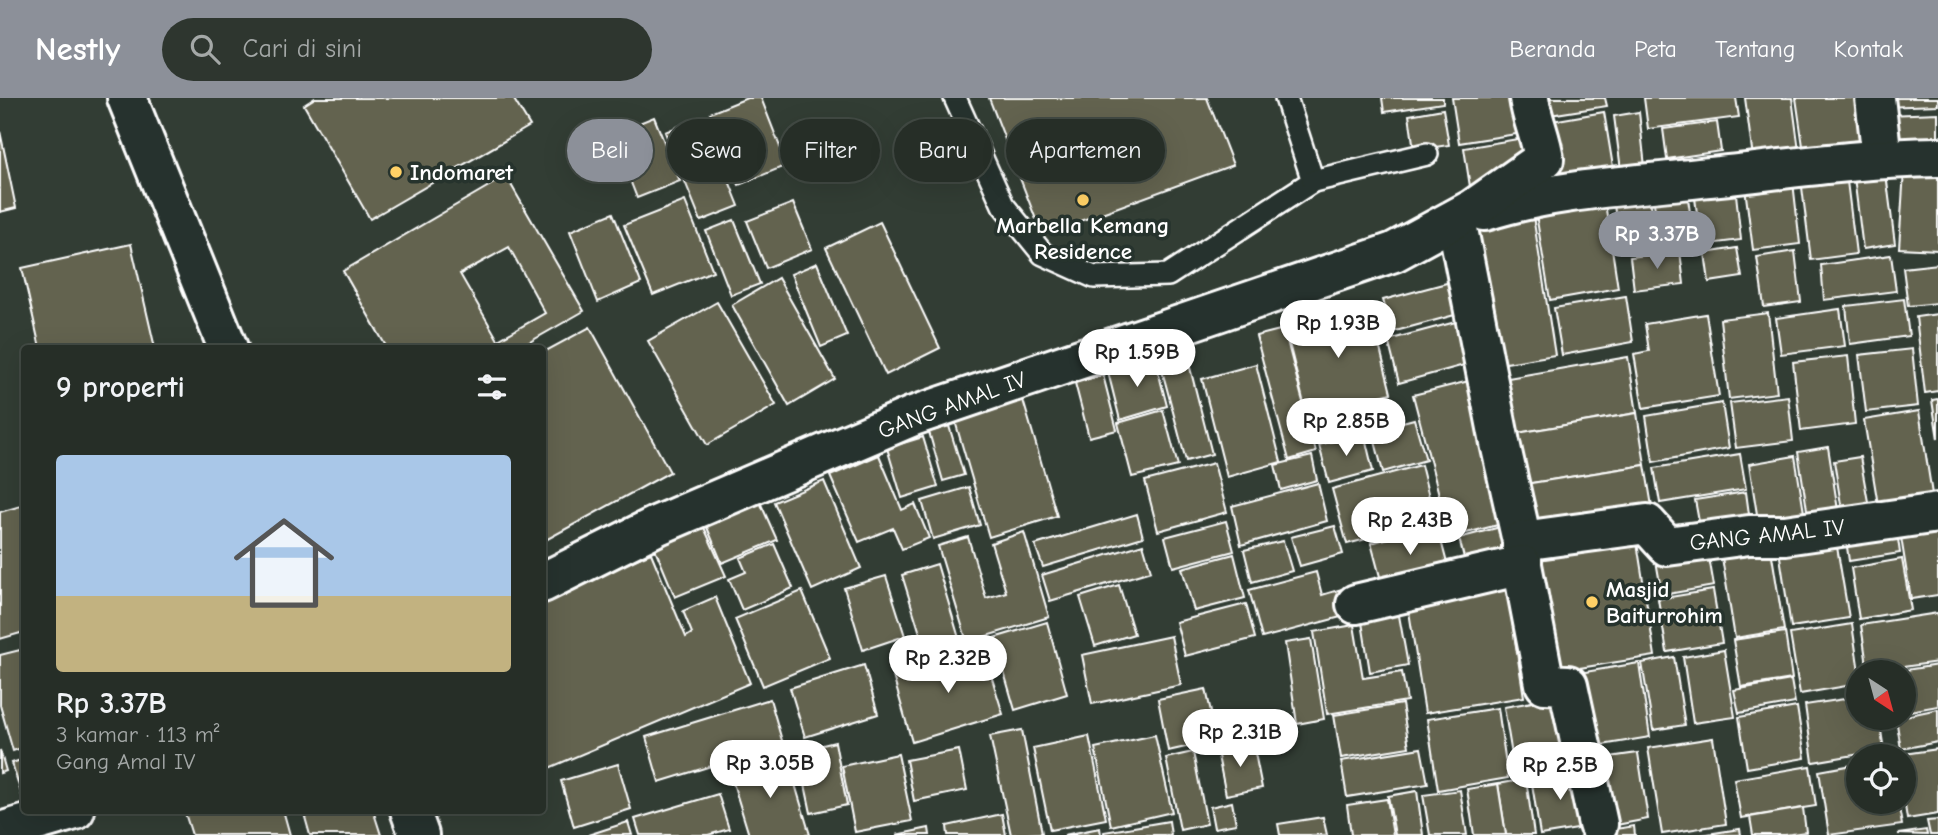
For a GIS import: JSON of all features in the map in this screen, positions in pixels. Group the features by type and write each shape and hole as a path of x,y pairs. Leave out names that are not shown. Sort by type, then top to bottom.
{"street":[{"path":"127,98 227,345"},
{"path":"1456,219 1544,159 1541,138 1532,119 1529,98"},
{"path":"1875,98 1882,158"},
{"path":"1456,219 1514,202 1564,194 1882,158 1938,157"},
{"path":"1456,219 1545,684 1568,685 1598,824"},
{"name":"GANG AMAL IV","path":"546,581 658,525 913,416 1394,252 1456,219"},
{"name":"GANG AMAL IV","path":"1522,553 1647,524 1667,546 1749,535 1785,535 1938,513"},
{"path":"1356,604 1522,553"},
{"path":"0,832 61,814"},
{"path":"411,814 419,835"}],"lane":[{"path":"956,98 1003,205 1043,254 1094,277 1168,275 1313,181 1427,154"},
{"path":"1286,98 1313,181"}],"building":[{"name":"Indomaret","path":"315,98 513,98 530,126 370,219 304,105"},
{"path":"747,98 761,98 780,147 780,168 766,174 766,119 712,119 710,113"},
{"path":"989,98 1207,98 1233,165 1042,235 1021,182 1165,182 1165,119 1006,119 1006,142"},
{"path":"1382,98 1443,98 1443,103 1384,112"},
{"path":"1452,98 1524,98 1529,132 1459,143"},
{"path":"1534,98 1605,98 1607,106 1537,117"},
{"path":"1644,98 1736,98 1739,117 1648,129"},
{"path":"1745,98 1792,98 1800,158 1754,165"},
{"path":"1796,98 1866,98 1873,151 1805,160"},
{"path":"1881,98 1938,98 1938,105 1882,107"},
{"path":"1443,109 1449,145 1414,150 1409,115"},
{"path":"1604,112 1615,179 1556,190 1546,122"},
{"path":"1639,112 1645,167 1621,170 1614,116"},
{"path":"1938,113 1938,149 1887,151 1887,115"},
{"path":"654,117 667,149 667,182 677,182 637,198 631,182 653,182 653,119 649,119"},
{"path":"1717,122 1721,151 1667,159 1663,129"},
{"path":"0,131 16,208 0,212"},
{"path":"1536,136 1473,206 1464,148"},
{"path":"1845,165 1856,254 1811,260 1800,171"},
{"path":"1885,166 1895,244 1863,249 1853,169"},
{"path":"1904,171 1938,172 1938,250 1899,248"},
{"path":"506,176 584,311 524,345 385,345 343,271","holes":["509,247 545,313 498,340 460,274"]},
{"path":"685,182 729,182 739,206 701,221"},
{"path":"1793,182 1800,244 1753,250 1745,188"},
{"path":"1686,185 1694,240 1660,245 1652,189"},
{"path":"1735,185 1741,240 1701,245 1694,190"},
{"path":"1603,190 1618,288 1550,300 1534,202"},
{"path":"1649,191 1656,240 1619,245 1613,196"},
{"path":"685,201 713,271 653,295 624,225"},
{"path":"793,203 812,249 766,268 747,221"},
{"path":"613,213 641,283 598,302 570,231"},
{"path":"1533,216 1555,355 1487,366 1465,227"},
{"path":"734,220 760,284 731,295 706,231"},
{"path":"880,222 940,348 886,375 826,248"},
{"path":"131,244 154,345 39,345 22,268"},
{"path":"1737,248 1742,277 1709,282 1705,253"},
{"path":"1680,251 1684,284 1634,290 1630,257"},
{"path":"1795,251 1801,302 1764,307 1757,257"},
{"path":"1891,255 1896,291 1824,300 1821,265"},
{"path":"817,263 847,336 821,347 791,274"},
{"path":"1938,264 1938,303 1908,306 1903,268"},
{"path":"778,278 835,379 789,406 732,305"},
{"path":"1454,281 1462,313 1392,332 1383,300"},
{"path":"1626,296 1633,342 1562,355 1554,308"},
{"path":"1904,299 1909,336 1850,344 1846,306"},
{"path":"717,302 776,405 707,445 648,341"},
{"path":"1369,304 1391,393 1307,416 1285,327"},
{"path":"1840,309 1845,346 1781,354 1776,318"},
{"path":"1768,313 1777,393 1729,399 1720,319"},
{"path":"1706,314 1719,396 1643,408 1634,354 1649,351 1645,324"},
{"path":"1938,314 1938,391 1925,393 1916,317"},
{"path":"1463,320 1475,362 1399,383 1388,340"},
{"path":"590,327 670,472 546,540 546,351"},
{"path":"1284,329 1316,452 1289,460 1256,336"},
{"path":"1912,349 1918,406 1866,412 1859,355"},
{"path":"1186,352 1212,454 1186,461 1159,359"},
{"path":"1848,356 1855,424 1801,431 1793,362"},
{"path":"1628,357 1637,413 1517,433 1508,378"},
{"path":"1155,359 1167,406 1120,420 1108,372"},
{"path":"1256,364 1281,462 1227,477 1202,379"},
{"path":"1103,375 1117,430 1089,437 1075,383"},
{"path":"1477,379 1514,521 1450,537 1413,395"},
{"path":"1788,396 1793,441 1736,448 1730,403"},
{"path":"1938,399 1938,439 1932,400"},
{"path":"1023,400 1057,516 989,537 955,421"},
{"path":"1722,403 1729,448 1653,462 1646,416"},
{"path":"1163,410 1178,466 1132,477 1118,423"},
{"path":"1919,411 1934,507 1880,517 1864,420"},
{"path":"1637,413 1645,465 1525,484 1517,433"},
{"path":"1414,419 1426,460 1383,472 1372,430"},
{"path":"949,426 964,475 943,481 929,432"},
{"path":"1364,433 1373,471 1329,483 1319,445"},
{"path":"923,437 938,487 902,498 887,448"},
{"path":"1828,447 1838,510 1808,516 1798,452"},
{"path":"1740,454 1746,489 1660,503 1654,468"},
{"path":"879,455 902,510 915,504 929,538 902,549 893,528 859,542 830,476"},
{"path":"1312,456 1317,480 1281,490 1275,465"},
{"path":"1795,456 1806,525 1760,533 1749,464"},
{"path":"1860,457 1870,513 1843,517 1834,461"},
{"path":"1214,463 1227,512 1158,531 1145,481"},
{"path":"1421,465 1435,521 1347,544 1332,489"},
{"path":"1645,465 1653,512 1533,532 1525,484"},
{"path":"824,481 861,568 812,590 774,502"},
{"path":"1318,483 1327,521 1241,545 1232,506"},
{"path":"969,487 980,525 933,539 922,501"},
{"path":"1746,492 1751,529 1702,538 1695,500"},
{"path":"760,502 777,540 722,563 706,525"},
{"path":"21,506 21,633 0,639 0,512"},
{"path":"1137,514 1143,537 1043,567 1035,545"},
{"path":"1938,519 1938,595 1911,599 1899,525"},
{"path":"1226,521 1234,551 1173,567 1165,537"},
{"path":"702,523 726,576 675,597 653,544"},
{"path":"1437,525 1449,571 1383,588 1371,543"},
{"path":"1896,525 1900,553 1849,561 1845,533"},
{"path":"1335,526 1343,554 1300,566 1291,537"},
{"path":"1504,526 1511,554 1466,566 1459,538"},
{"name":"Masjid Baiturrohim","path":"1635,530 1655,656 1548,673 1528,548"},
{"path":"1024,532 1049,617 967,642 938,546 968,537 986,598 1006,592 991,543"},
{"path":"1835,535 1849,618 1791,627 1778,544"},
{"path":"1769,537 1784,630 1735,638 1720,545"},
{"path":"1283,541 1292,571 1252,582 1244,550"},
{"path":"774,544 793,588 742,610 729,579 746,572 740,558"},
{"path":"1143,544 1151,571 1050,601 1042,575"},
{"path":"1707,546 1714,586 1662,595 1655,555"},
{"path":"651,553 686,637 692,633 683,611 715,597 750,683 549,768 546,761 546,596"},
{"path":"1234,554 1245,598 1194,611 1182,568"},
{"path":"1902,559 1911,610 1859,619 1851,568"},
{"path":"937,564 961,645 927,656 902,575"},
{"path":"1316,572 1322,595 1345,588 1352,614 1262,638 1249,590"},
{"path":"886,576 905,636 863,650 844,588"},
{"path":"1119,585 1134,634 1095,646 1080,597"},
{"path":"1507,589 1524,697 1425,713 1408,605"},
{"path":"1713,590 1722,643 1667,652 1658,599"},
{"path":"802,591 830,658 763,686 735,619"},
{"path":"1246,604 1255,638 1185,656 1176,622"},
{"path":"1398,610 1408,665 1370,672 1361,616"},
{"path":"1938,613 1938,662 1916,665 1916,660 1866,660 1861,625"},
{"path":"1047,622 1067,694 1015,710 994,638"},
{"path":"1852,624 1857,660 1846,660 1846,686 1800,694 1790,634"},
{"path":"1354,625 1363,678 1402,672 1407,701 1327,714 1314,632"},
{"path":"1785,632 1792,679 1741,687 1733,640"},
{"path":"1171,636 1181,685 1092,704 1082,655"},
{"path":"1311,639 1324,719 1297,724 1285,643"},
{"path":"983,649 1003,714 912,742 893,676"},
{"path":"21,650 21,748 13,751 0,705 0,655"},
{"path":"1724,650 1735,717 1693,723 1683,657"},
{"path":"1674,657 1685,725 1653,730 1642,663"},
{"path":"1639,663 1650,737 1584,748 1573,674"},
{"path":"864,665 878,714 805,737 790,688"},
{"path":"1938,665 1938,706 1916,710 1916,668"},
{"path":"1791,680 1795,703 1739,713 1734,690"},
{"path":"1206,689 1217,740 1168,751 1158,699"},
{"path":"1566,696 1576,763 1515,773 1504,707"},
{"path":"770,699 783,744 659,782 646,737"},
{"path":"1846,699 1846,730 1881,730 1883,744 1846,744 1846,756 1813,762 1805,705"},
{"path":"1402,704 1409,747 1341,758 1334,715"},
{"path":"1797,707 1805,758 1747,768 1739,717"},
{"path":"1498,708 1508,778 1438,790 1427,719"},
{"path":"1938,709 1938,742 1916,746 1916,744 1900,744 1898,730 1916,730 1916,714"},
{"path":"1022,730 1042,833 1011,835 990,736"},
{"path":"1155,735 1172,812 1111,826 1095,748"},
{"path":"1089,736 1106,819 1050,830 1033,748"},
{"path":"1713,738 1726,824 1662,834 1648,748"},
{"path":"835,742 847,805 811,813 798,751"},
{"path":"1253,743 1262,788 1226,795 1217,751"},
{"path":"1421,748 1428,784 1347,797 1341,761"},
{"path":"1938,749 1938,814 1907,819 1906,814 1916,814 1916,752"},
{"path":"0,750 6,771 0,773"},
{"path":"959,750 967,790 914,801 906,760"},
{"path":"1193,752 1207,824 1180,830 1166,758"},
{"path":"1638,753 1648,819 1606,827 1595,759"},
{"path":"898,754 912,821 855,832 842,766"},
{"path":"787,757 810,835 749,835 730,773"},
{"path":"21,760 21,793 12,763"},
{"path":"618,764 631,809 574,827 561,781"},
{"path":"1810,766 1816,806 1741,818 1734,779"},
{"path":"1846,766 1846,814 1900,814 1902,825 1829,835 1819,771"},
{"path":"1581,769 1590,827 1540,835 1531,777"},
{"path":"1526,779 1534,835 1506,835 1498,784"},
{"path":"1498,784 1506,835 1474,835 1467,789"},
{"path":"1460,790 1467,835 1430,835 1423,795"},
{"path":"1417,791 1423,835 1395,835 1388,796"},
{"path":"718,794 729,829 708,835 640,835 635,819"},
{"path":"1387,799 1393,835 1351,835 1347,805"},
{"path":"1232,802 1236,824 1214,828 1210,807"},
{"path":"1803,808 1806,832 1753,835 1750,817"},
{"path":"185,814 284,814 290,835 192,835"},
{"path":"304,814 374,814 381,835 310,835"},
{"path":"1002,814 1006,835 948,835 947,826"},
{"path":"1323,817 1327,835 1280,835 1278,824"},
{"path":"1938,820 1938,835 1930,835 1927,821"},
{"path":"1169,821 1171,835 1104,835 1104,832"},
{"path":"628,822 632,835 588,835"},
{"path":"1634,826 1635,835 1582,835"},
{"path":"929,828 930,835 896,835"},
{"path":"1100,828 1101,835 1064,835"},
{"path":"1740,829 1741,835 1701,835"},
{"path":"1926,830 1927,835 1898,834"}],"place":[{"name":"Indomaret","path":"396,172"},
{"name":"Marbella Kemang Residence","path":"1083,200"},
{"name":"Masjid Baiturrohim","path":"1592,602"}]}
